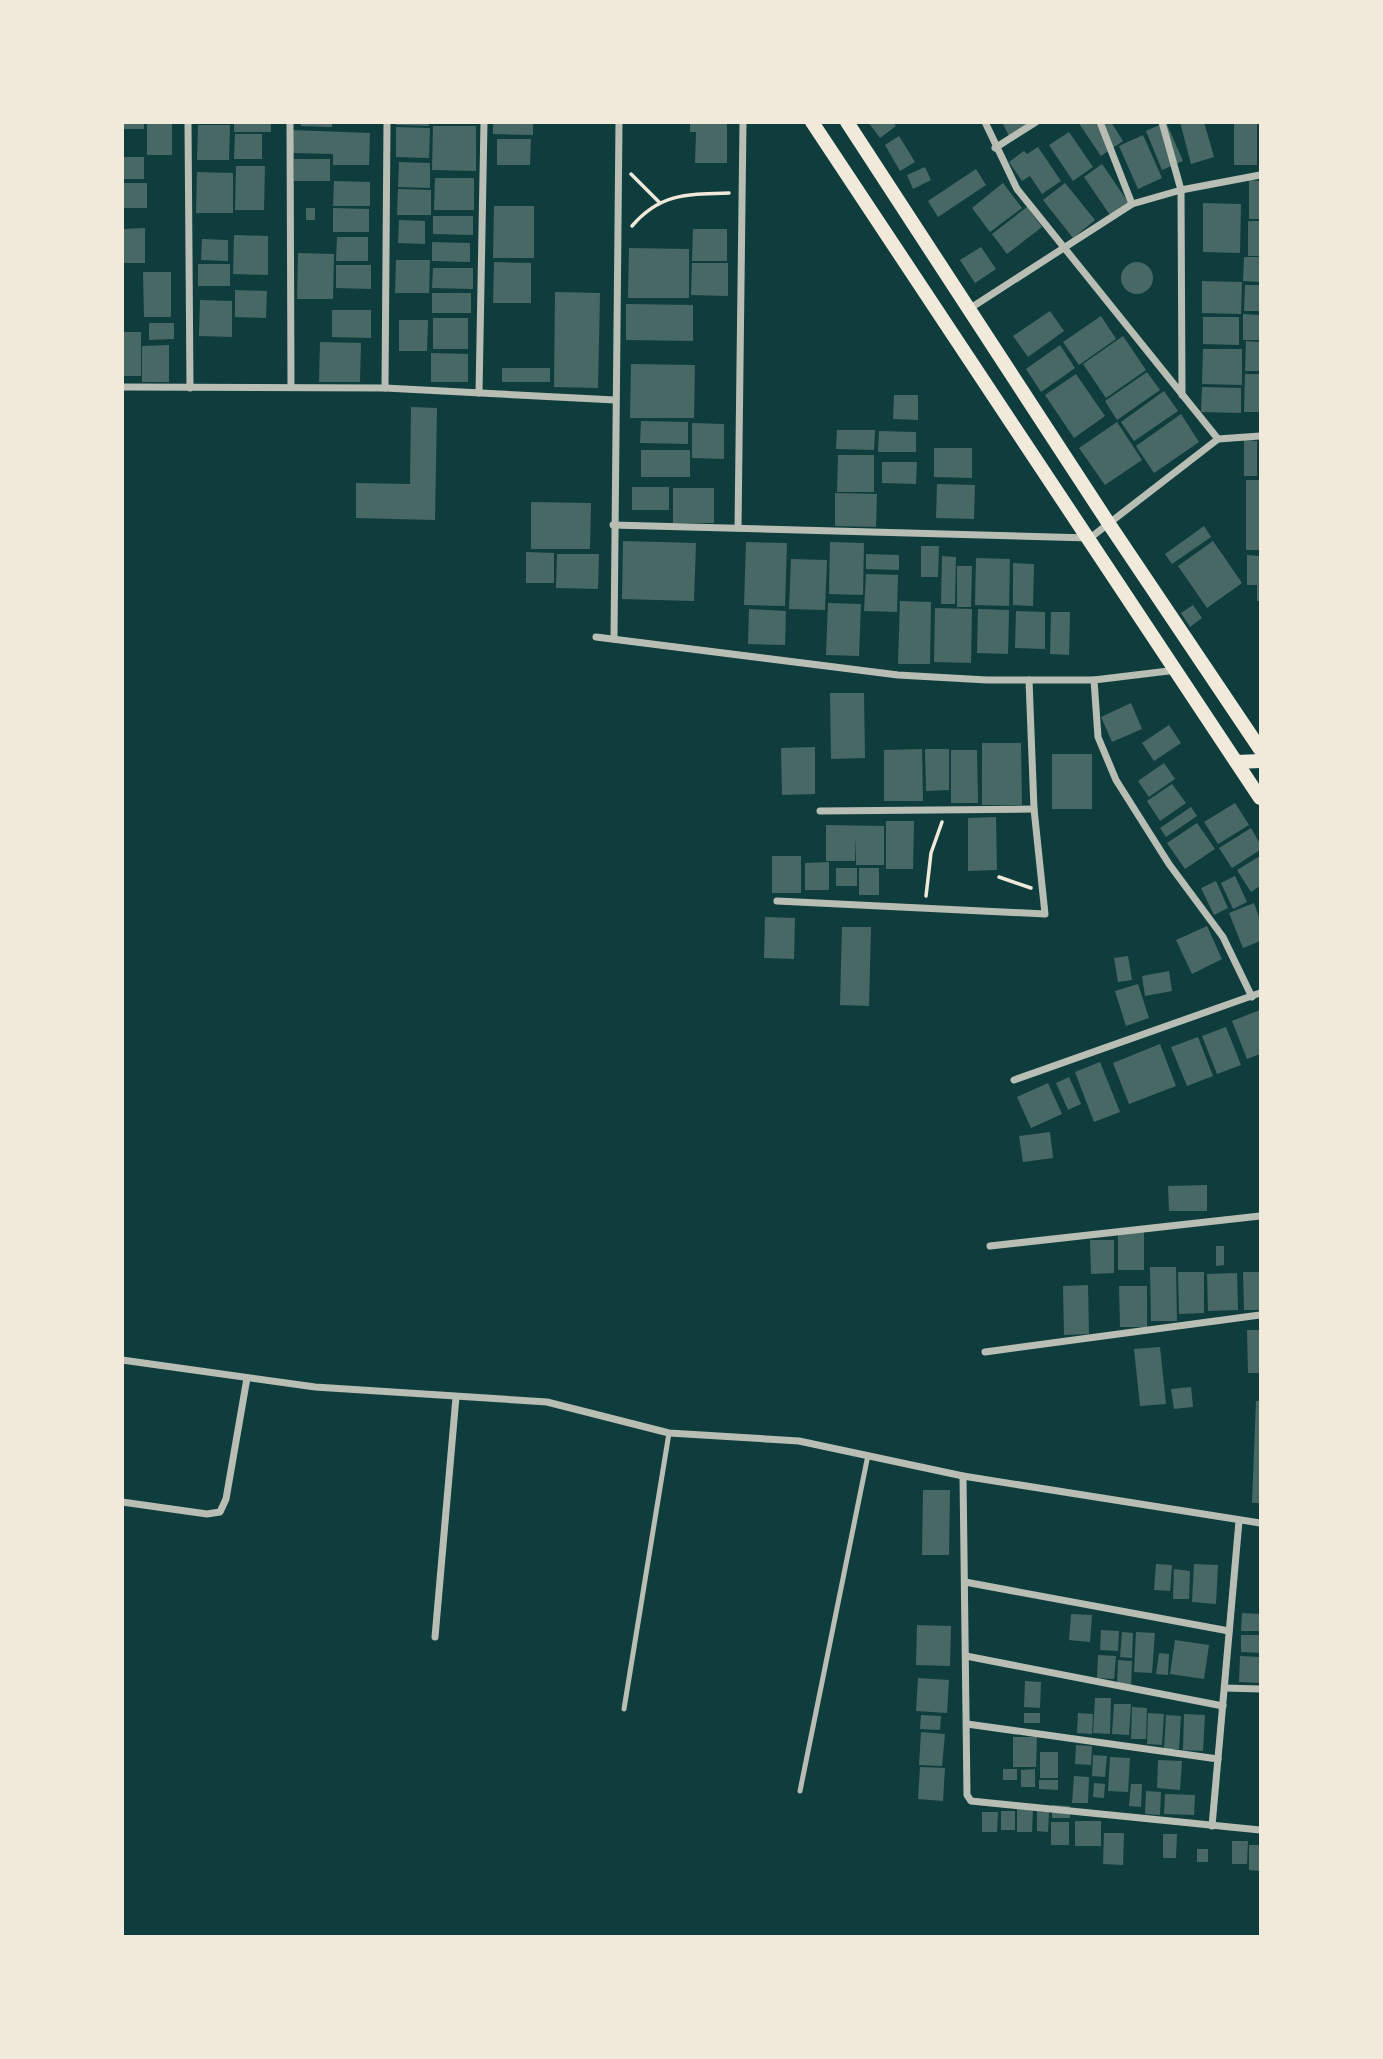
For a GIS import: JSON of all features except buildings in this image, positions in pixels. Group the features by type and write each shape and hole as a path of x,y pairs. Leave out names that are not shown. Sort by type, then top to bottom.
{"main road":[{"path":"812,122 1261,798"},
{"path":"849,124 1109,524 1261,749"},
{"path":"1237,762 1261,761"}],"street":[{"path":"188,122 190,388"},
{"path":"290,122 291,386"},
{"path":"386,388 387,122"},
{"path":"479,393 484,122"},
{"path":"614,639 613,525 619,122"},
{"path":"738,528 743,122"},
{"path":"985,122 995,148 1017,189 1218,439"},
{"path":"995,148 1036,122"},
{"path":"1100,122 1132,204"},
{"path":"1162,122 1181,190 1182,395"},
{"path":"969,309 1132,204 1181,190 1261,175"},
{"path":"122,387 386,388 615,400"},
{"path":"613,525 1090,538 1218,439 1261,436"},
{"path":"596,637 898,675 1094,680 1177,670"},
{"path":"777,901 1045,914 1034,809 1029,680"},
{"path":"1094,680 1098,737 1116,780 1169,864 1223,937 1252,997"},
{"path":"820,811 1034,809"},
{"path":"1014,1080 1261,993"},
{"path":"990,1246 1261,1216"},
{"path":"985,1352 1261,1315"},
{"path":"122,1360 355,1391 547,1402 669,1433 799,1441 963,1476 1261,1523"},
{"path":"122,1502 207,1514 219,1512 226,1499 247,1378"},
{"path":"435,1637 456,1397"},
{"path":"963,1476 967,1795 971,1801 1261,1830"},
{"path":"1212,1826 1239,1521"},
{"path":"965,1581 1230,1631"},
{"path":"966,1656 1223,1706"},
{"path":"1224,1688 1261,1689"},
{"path":"967,1724 1218,1759"}],"lane":[{"path":"624,1709 669,1433"},
{"path":"800,1791 867,1455"}],"path":[{"path":"618,161 659,202"},
{"path":"617,244 643,213 659,202 702,194 742,194"},
{"path":"925,908 927,870 942,821"},
{"path":"999,877 1043,891"}]}
